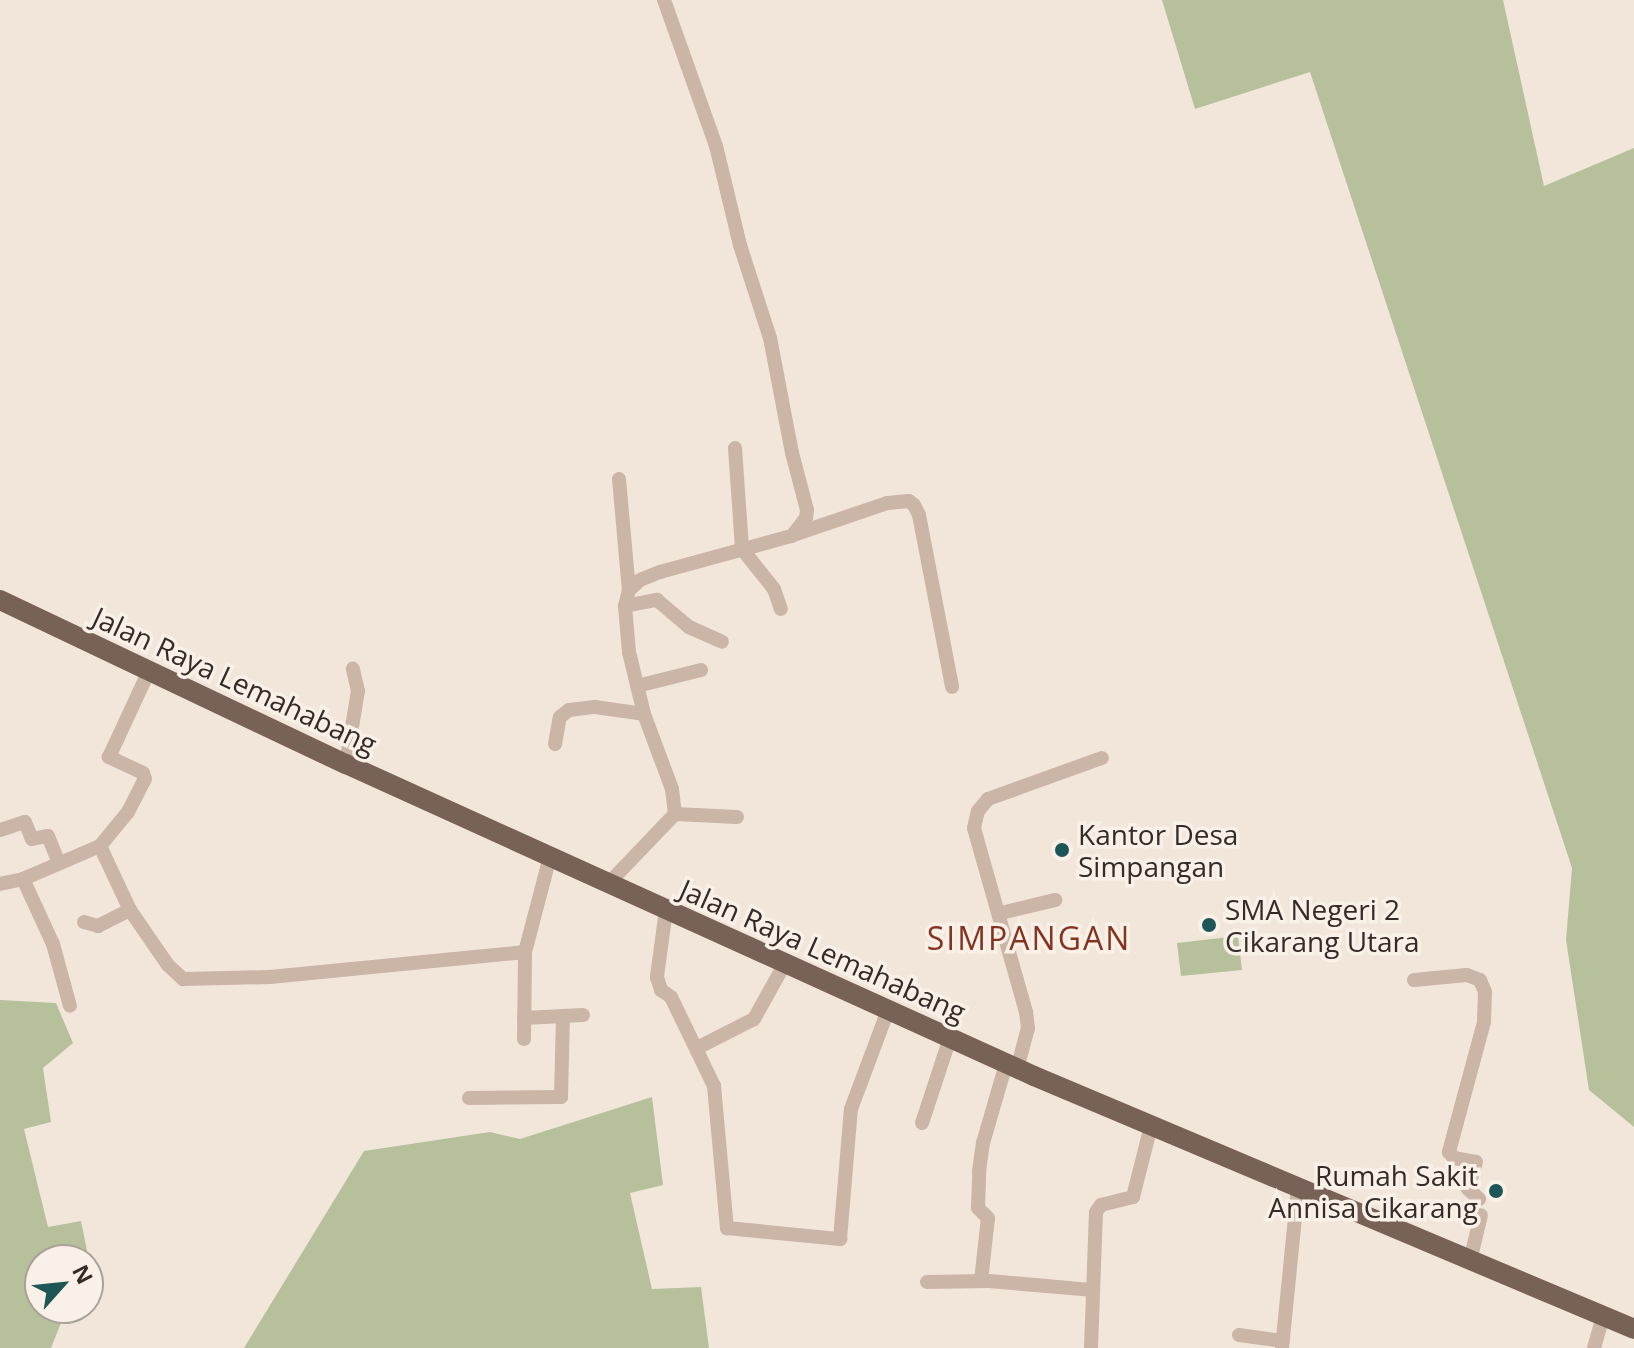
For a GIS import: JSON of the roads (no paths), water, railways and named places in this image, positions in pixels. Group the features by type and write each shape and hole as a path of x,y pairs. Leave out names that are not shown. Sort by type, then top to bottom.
{"main road":[{"name":"Jalan Raya Lemahabang","path":"0,600 346,764 1011,1066 1634,1329"}],"street":[{"path":"664,0 716,146 740,245 770,338 792,453 807,510 806,518 792,536"},
{"path":"735,448 742,549 774,589 781,609"},
{"path":"619,479 629,590 625,606 629,652 644,714 672,789 675,814"},
{"path":"629,590 640,580 660,572 792,536 887,503 909,501 919,515 952,687"},
{"path":"625,606 657,600 689,627 722,642"},
{"path":"346,764 358,691 353,669"},
{"path":"637,686 701,670"},
{"path":"0,884 23,879 100,846 128,812 145,779 143,773 109,757 149,671"},
{"path":"555,744 560,717 569,710 595,707 644,714"},
{"path":"981,1281 988,1218 978,1208 981,1157 1011,1066 1028,1028 1001,913 974,828 978,811 988,799 1102,758"},
{"path":"608,884 675,814 737,817"},
{"path":"0,830 26,823 32,839 46,835 49,838 59,863"},
{"path":"100,846 130,910 168,965 183,979 270,977 525,952"},
{"path":"524,1039 525,952 550,857"},
{"path":"23,879 53,944 70,1006"},
{"path":"1001,913 1055,900"},
{"path":"84,922 98,926 130,910"},
{"path":"666,910 657,977 661,990 671,997 714,1086 727,1228 840,1239 851,1109 888,1010"},
{"path":"697,1048 754,1019 785,963"},
{"path":"1414,980 1467,975 1480,980 1485,992 1484,1022 1449,1152 1454,1158 1476,1162 1468,1189 1479,1199"},
{"path":"524,1018 583,1015"},
{"path":"469,1098 561,1097 563,1016"},
{"path":"922,1123 950,1038"},
{"path":"1091,1348 1096,1212 1101,1205 1133,1197 1151,1126"},
{"path":"1239,1335 1283,1344 1298,1187"},
{"path":"1470,1261 1481,1215"},
{"path":"927,1282 981,1281 1091,1290"},
{"path":"1594,1348 1603,1316"}],"place":[{"name":"Kantor Desa Simpangan","path":"1062,850"},
{"name":"SMA Negeri 2 Cikarang Utara","path":"1209,925"},
{"name":"Rumah Sakit Annisa Cikarang","path":"1496,1191"}],"district":[{"name":"SIMPANGAN","path":"1029,938"}]}
